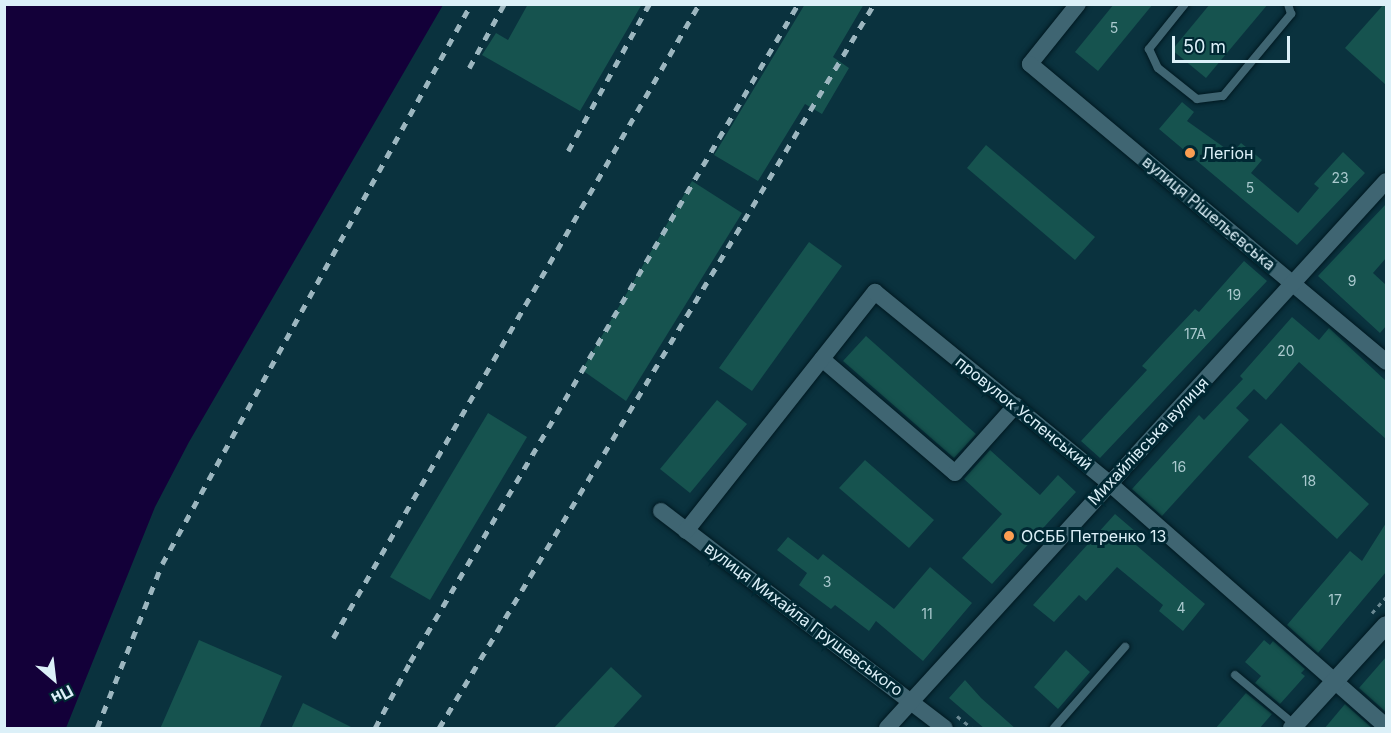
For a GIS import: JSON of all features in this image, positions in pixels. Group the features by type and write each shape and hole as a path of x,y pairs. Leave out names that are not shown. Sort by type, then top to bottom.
{"street":[{"name":"вулиця Рішельєвська","path":"1078,4 1030,64 1386,362"},
{"name":"Михайлівська вулиця","path":"887,729 1386,181"},
{"name":"провулок Успенський","path":"822,359 875,292 1109,483 1386,726"},
{"path":"686,531 822,359 955,473 1016,405"},
{"name":"вулиця Михайла Грушевського","path":"661,512 913,701 945,729"},
{"path":"1294,727 1386,625"}],"lane":[{"path":"1185,4 1149,49 1158,68 1197,99 1223,96 1291,14 1288,4"},
{"path":"1054,729 1125,647"},
{"path":"1235,675 1294,727"}],"shaded area":[{"path":"4,5 443,5 189,442 155,507 66,728 5,728"}],"building":[{"path":"528,4 642,4 580,111 482,55 496,33 508,40"},
{"path":"805,4 864,4 833,57 849,68 822,114 805,104 758,181 714,155"},
{"path":"1114,4 1153,4 1098,71 1075,52"},
{"path":"1210,4 1268,4 1206,78 1172,50"},
{"path":"1386,4 1386,85 1345,48"},
{"path":"1182,102 1194,112 1187,121 1232,153 1241,143 1262,160 1251,173 1298,213 1319,188 1314,184 1343,152 1365,173 1297,245 1159,129"},
{"path":"986,145 1095,237 1075,260 967,168"},
{"path":"692,181 742,213 626,401 582,370"},
{"path":"1386,204 1386,258 1373,273 1386,285 1386,326 1380,333 1318,276"},
{"path":"809,242 842,266 752,391 719,368"},
{"path":"1244,261 1267,281 1100,458 1081,441 1147,370 1142,366 1195,309 1199,312"},
{"path":"1292,317 1319,340 1329,328 1386,381 1386,439 1299,362 1266,400 1254,389 1236,408 1249,420 1162,516 1132,489 1199,415 1204,420 1243,379 1240,376"},
{"path":"866,336 976,434 954,458 843,361"},
{"path":"717,400 747,424 690,493 660,469"},
{"path":"488,413 527,437 430,600 390,577"},
{"path":"1281,423 1369,504 1337,539 1248,457"},
{"name":"ОСББ Петренко 13","path":"990,450 1040,495 1058,475 1076,492 992,584 962,558 1002,514 964,479"},
{"path":"865,460 934,520 909,548 839,488"},
{"path":"1115,514 1143,538 1136,545 1205,604 1183,631 1159,611 1163,605 1117,567 1086,601 1079,595 1054,622 1033,605"},
{"path":"1386,523 1386,572 1318,653 1287,625 1350,551 1362,561"},
{"path":"788,537 818,560 823,554 894,609 930,567 972,603 923,661 876,621 869,631 835,605 831,609 799,585 807,573 777,550"},
{"path":"199,640 282,676 259,729 160,729"},
{"path":"1264,640 1270,645 1273,641 1305,669 1301,673 1305,676 1280,704 1255,683 1261,676 1245,662"},
{"path":"1066,650 1090,672 1058,709 1034,687"},
{"path":"1386,657 1386,712 1359,688"},
{"path":"611,667 642,696 612,729 553,729"},
{"path":"965,680 981,698 1016,729 985,729 949,698"},
{"path":"1246,693 1272,714 1259,729 1215,729"},
{"path":"303,703 355,729 291,729"},
{"path":"1345,704 1373,729 1324,729"}],"railway":[{"path":"97,728 162,564 471,4"},
{"path":"469,68 504,4"},
{"path":"568,151 649,4"},
{"path":"333,638 699,4"},
{"path":"375,728 410,662 798,4"},
{"path":"439,728 874,4"}],"place":[{"name":"Легіон","path":"1190,153"},
{"name":"ОСББ Петренко 13","path":"1009,536"}]}
